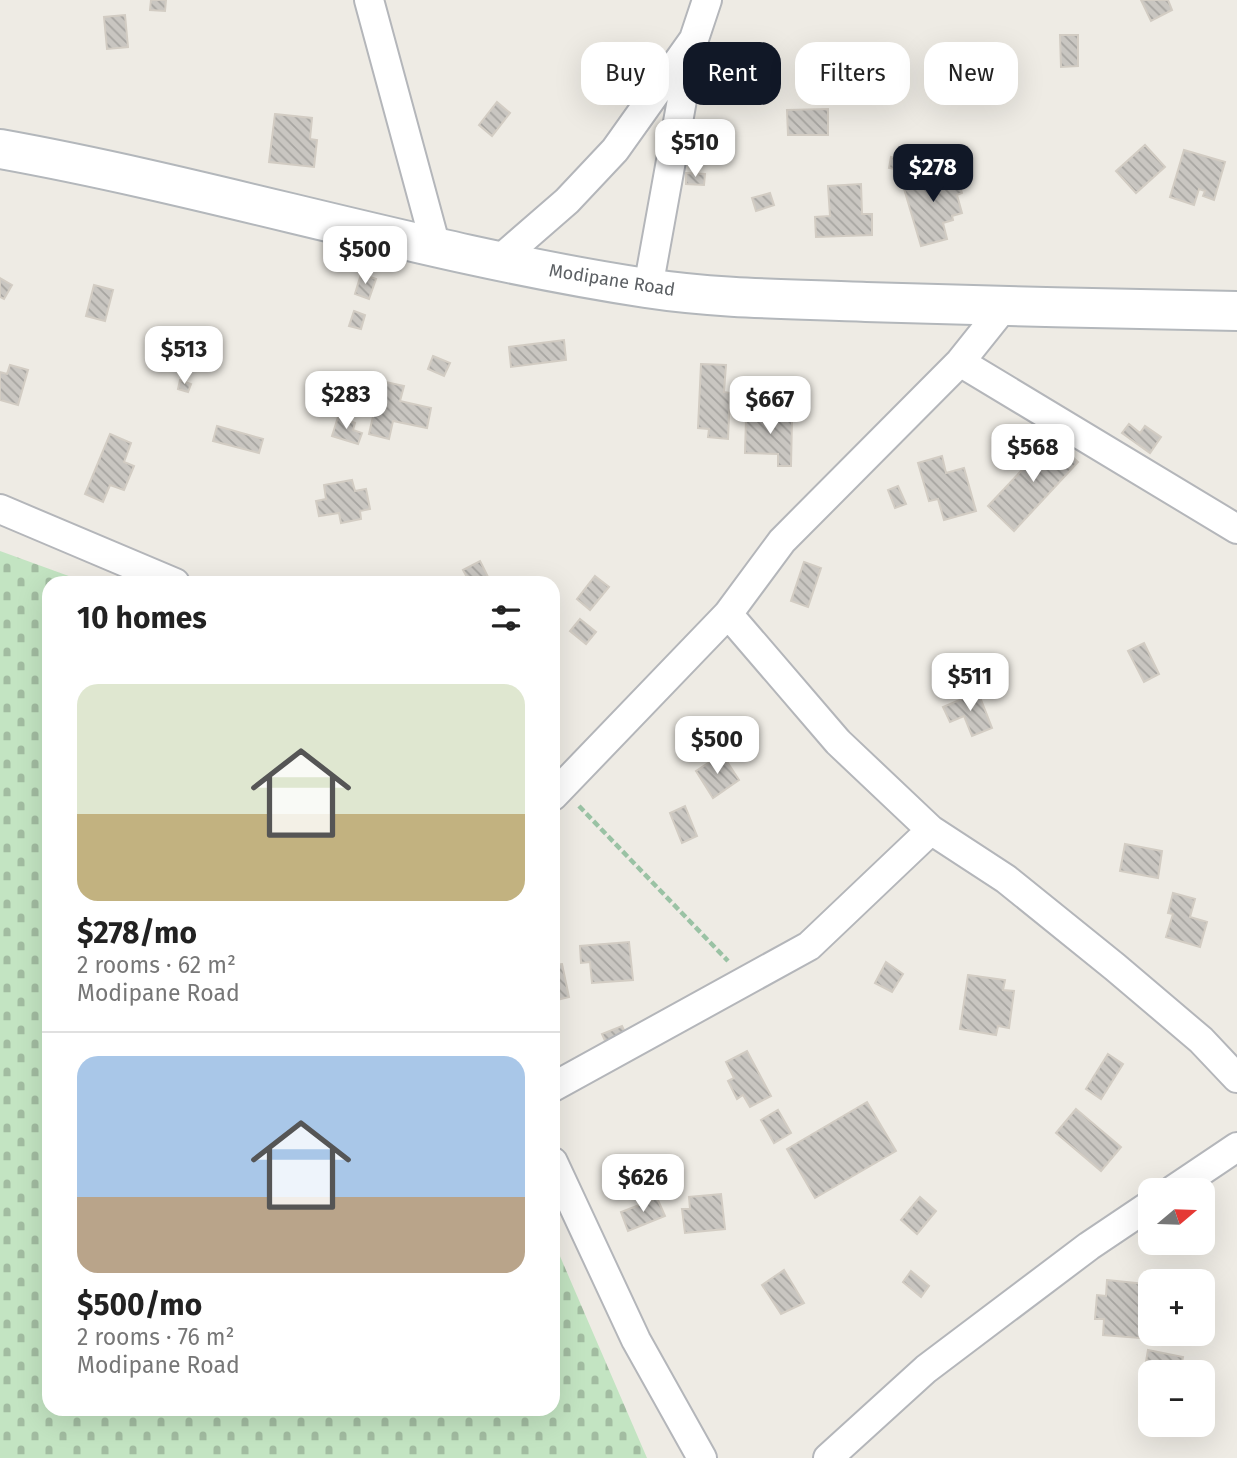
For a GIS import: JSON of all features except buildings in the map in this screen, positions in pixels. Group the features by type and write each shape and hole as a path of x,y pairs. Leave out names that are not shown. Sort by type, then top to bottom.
{"main road":[{"name":"Modipane Road","path":"0,149 78,163 498,261 648,288 734,296 1004,307 1237,311"}],"street":[{"path":"369,0 436,247"},
{"path":"648,288 694,39 707,0"},
{"path":"498,261 567,201 615,150 694,39"},
{"path":"560,789 729,614 782,541 960,362 1004,307"},
{"path":"960,362 1237,529"},
{"path":"0,509 158,576"},
{"path":"729,614 838,742 931,830 1006,879 1115,967 1201,1040 1237,1078"},
{"path":"560,1083 809,946 931,830"},
{"path":"1191,1178 1237,1147"},
{"path":"560,1177 636,1340 702,1458"},
{"path":"828,1458 926,1369 1089,1246 1138,1213"}],"path":[{"path":"560,795 747,982"}],"green space":[{"path":"0,551 69,576 42,576 42,1416 560,1416 560,1256 647,1458 0,1458"}]}
